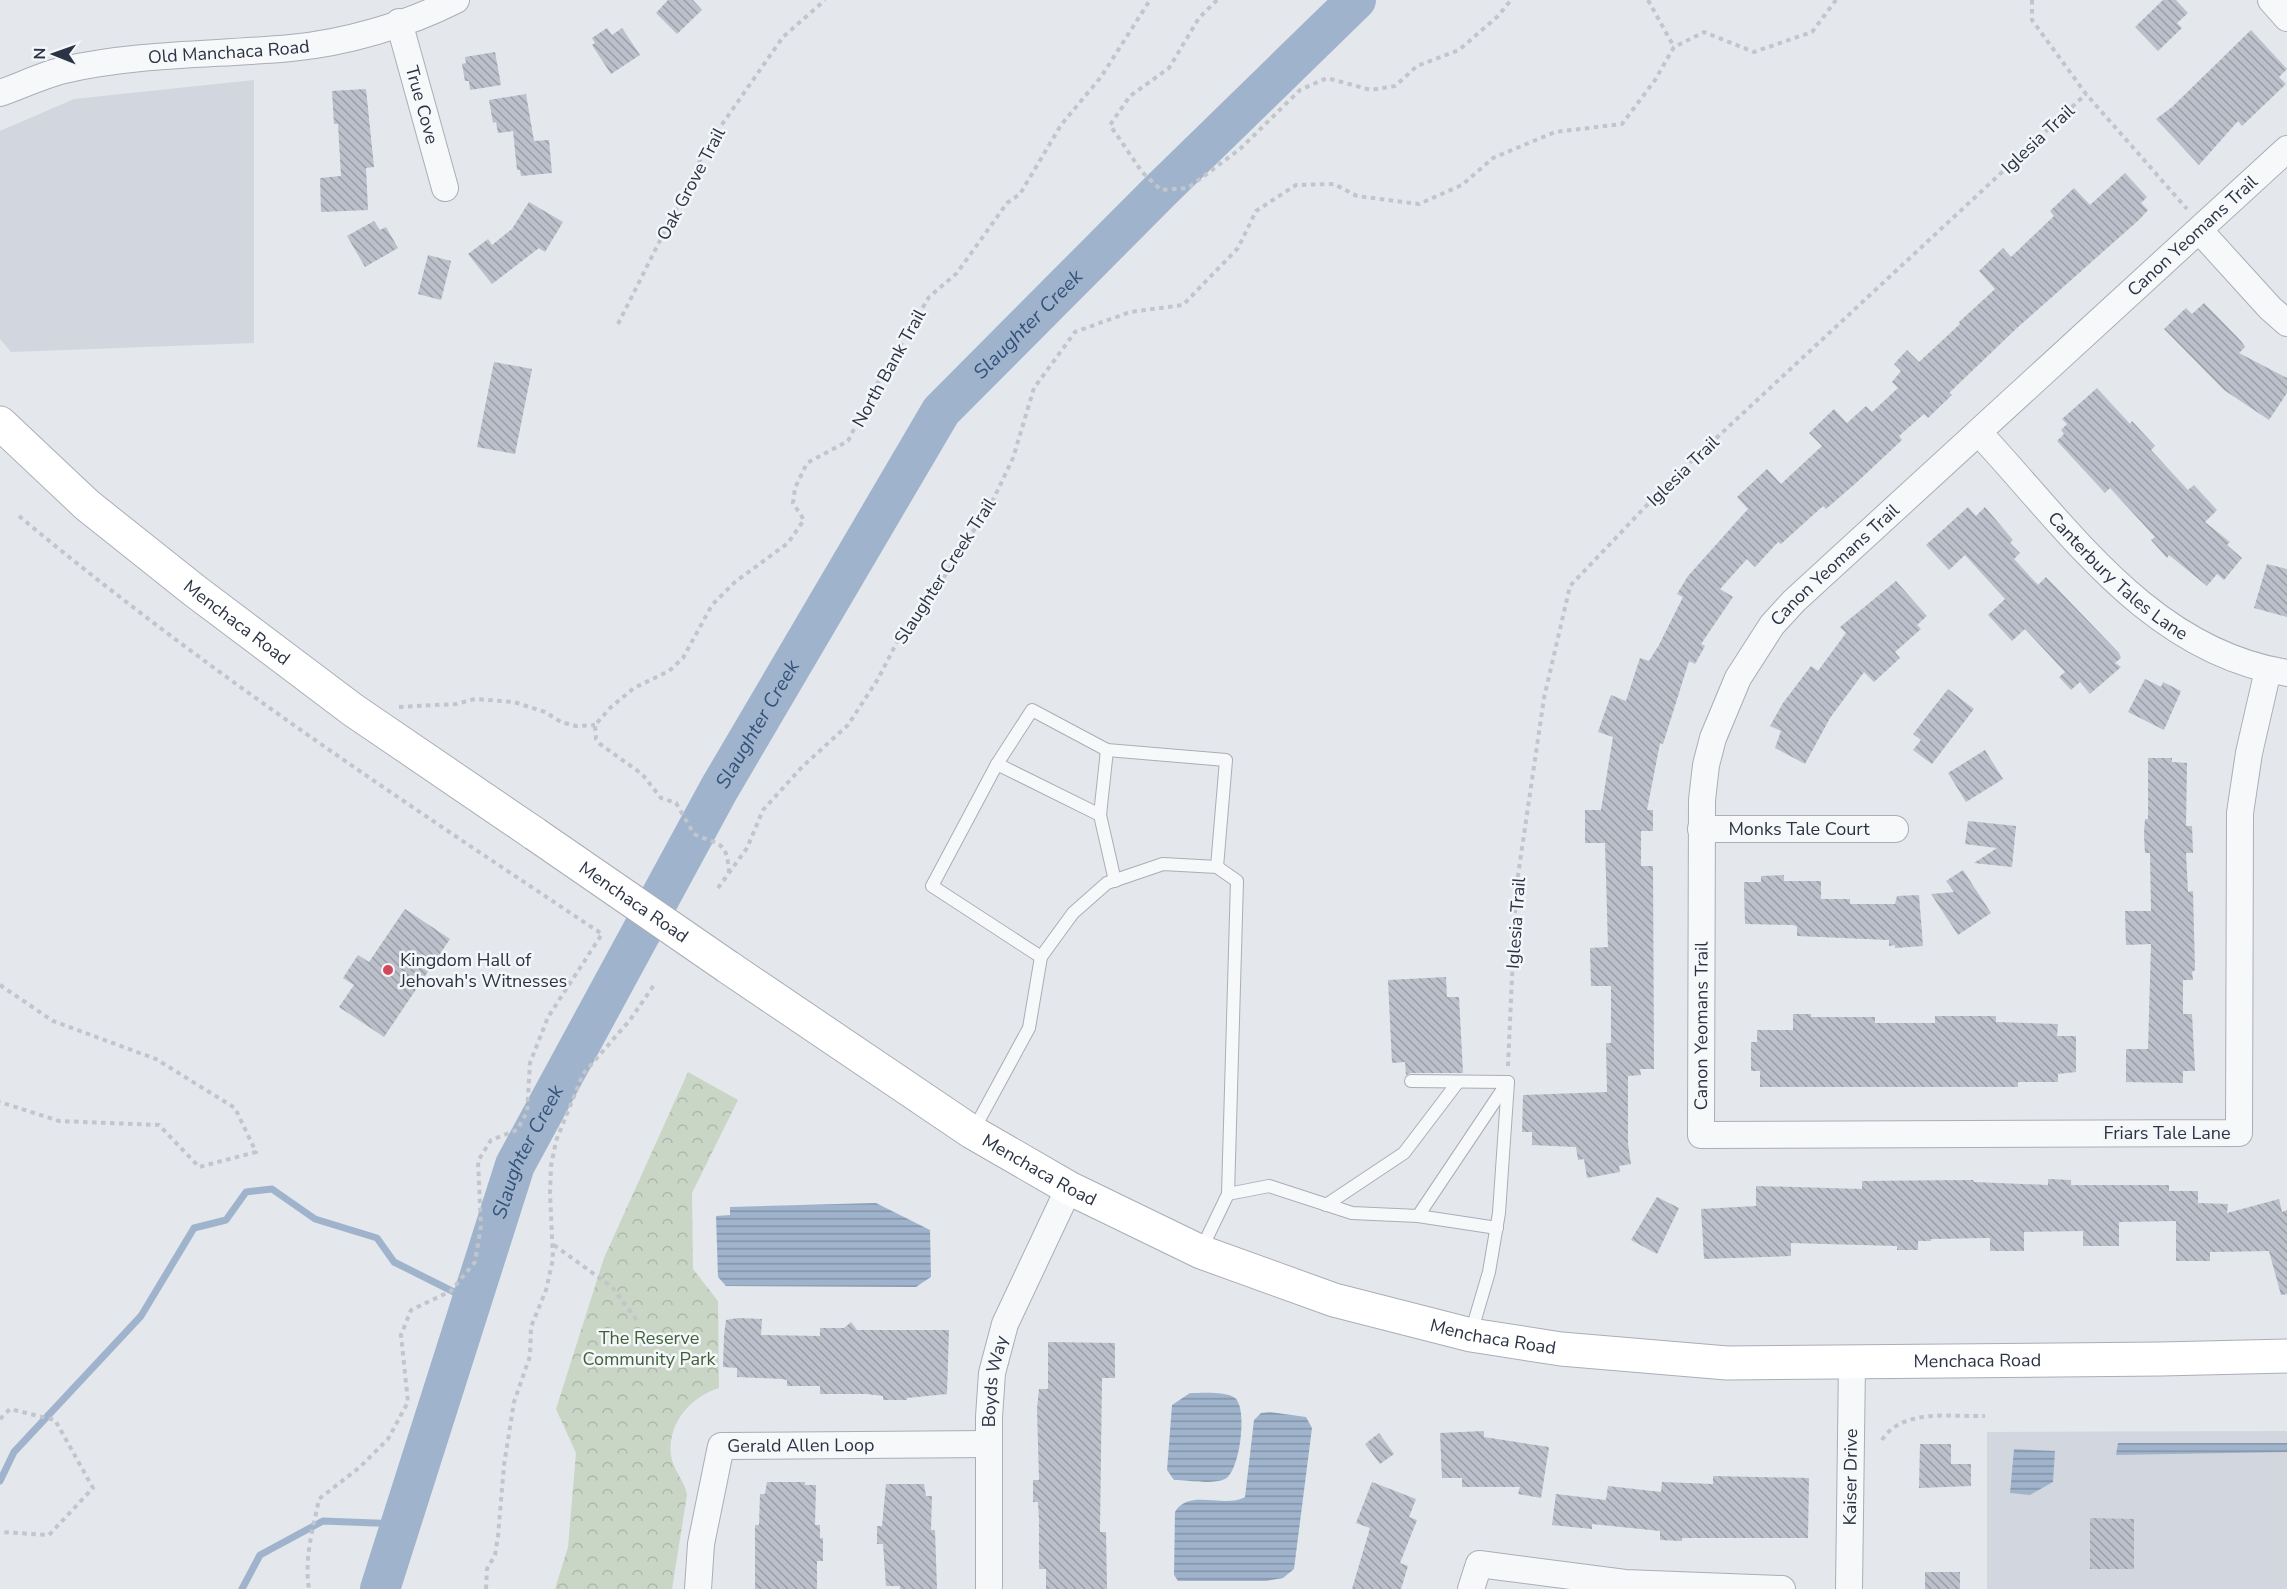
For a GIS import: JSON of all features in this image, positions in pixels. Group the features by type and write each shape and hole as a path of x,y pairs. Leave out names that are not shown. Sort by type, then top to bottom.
{"main road":[{"name":"Menchaca Road","path":"0,423 87,505 195,591 353,710 972,1132 1070,1188 1201,1252 1334,1300 1470,1335 1561,1349 1673,1360 1852,1363 2287,1356"}],"street":[{"name":"Old Manchaca Road","path":"0,93 62,70 145,57 292,48 341,40 399,22 456,0"},
{"path":"2271,0 2287,18"},
{"name":"True Cove","path":"399,22 445,188"},
{"name":"Canon Yeomans Trail","path":"1701,1135 1701,829 1706,765 1713,738 1738,678 1754,650 1794,601 1979,433 2194,220 2287,149"},
{"path":"2194,220 2270,308 2287,323"},
{"name":"Canterbury Tales Lane","path":"1979,433 2115,581 2141,605 2196,643 2244,664 2278,672"},
{"name":"Friars Tale Lane","path":"1701,1135 2239,1133 2240,813 2249,753 2278,672"},
{"name":"Monks Tale Court","path":"1701,829 1895,829"},
{"name":"Boyds Way","path":"989,1589 989,1400 997,1348 1015,1299 1070,1188"},
{"name":"Kaiser Drive","path":"1849,1589 1852,1363"},
{"name":"Gerald Allen Loop","path":"698,1589 701,1544 721,1446 988,1443"},
{"path":"1471,1589 1479,1564 1636,1584 1782,1589"}],"lane":[{"path":"1041,957 932,886 997,764 1032,710 1107,750 1226,760 1217,867"},
{"path":"1107,750 1100,815 1115,881"},
{"path":"997,764 1100,815"},
{"path":"972,1132 1029,1028 1041,957 1073,913 1107,884 1163,864 1217,867 1237,882 1228,1194 1201,1252"},
{"path":"1411,1081 1508,1082"},
{"path":"1326,1205 1404,1154 1458,1082"},
{"path":"1418,1216 1508,1082"},
{"path":"1470,1335 1489,1272 1497,1228 1508,1082"},
{"path":"1228,1194 1269,1186 1352,1213 1418,1216 1497,1228"}],"path":[{"name":"Oak Grove Trail","path":"618,324 710,143 783,37 825,0"},
{"name":"North Bank Trail","path":"595,725 611,707 634,688 669,671 684,658 712,604 735,582 788,543 804,520 793,503 795,488 807,463 848,441 873,391 929,297 957,273 1007,203 1020,194 1061,125 1101,77 1150,0"},
{"path":"1217,0 1198,18 1169,68 1130,96 1110,125 1142,172 1161,190 1188,188 1240,149 1300,90 1327,78 1371,90 1395,86 1417,66 1459,50 1498,16 1510,0"},
{"path":"1648,0 1674,47 1704,32 1754,52 1812,32 1836,0"},
{"name":"Iglesia Trail","path":"1508,1082 1516,889 1544,698 1570,586 1668,483 2086,94 2032,20 2032,0"},
{"name":"Slaughter Creek Trail","path":"718,888 747,848 763,810 802,767 848,725 879,679 900,636 947,573 994,498 1013,458 1034,388 1075,332 1130,312 1183,305 1238,248 1256,211 1296,185 1334,184 1357,196 1419,204 1462,185 1493,158 1555,132 1622,124 1655,80 1674,47"},
{"path":"2086,94 2194,220"},
{"path":"19,516 110,591 266,704 602,934 548,1017 530,1063 526,1112 517,1130 491,1140 478,1161 481,1226 475,1262 451,1291 411,1310 401,1335 408,1402 388,1439 360,1467 319,1499 309,1542 307,1575 309,1589"},
{"path":"353,710 456,704 475,699 521,703 545,712 561,722 595,725 596,739 600,744 642,774 661,798 676,803 694,834 718,841 723,846 728,855 729,874"},
{"path":"0,985 53,1021 156,1059 236,1108 256,1152 199,1167 159,1125 59,1121 0,1102"},
{"path":"486,1589 487,1569 495,1555 504,1465 514,1402 530,1356 531,1327 549,1280 554,1245 550,1193 556,1141 584,1074 654,985"},
{"path":"554,1245 612,1287 639,1323"},
{"path":"0,1419 10,1409 55,1420 93,1488 49,1535 0,1532"},
{"path":"1882,1440 1888,1431 1904,1420 1985,1416"}],"shaded area":[{"path":"254,80 254,343 11,352 0,339 0,131 74,99"},
{"path":"2287,1431 2287,1589 1987,1589 1987,1432"}],"green space":[{"name":"The Reserve Community Park","path":"688,1072 738,1100 692,1193 693,1269 718,1301 719,1388 708,1392 690,1405 683,1413 673,1433 672,1461 687,1495 672,1589 555,1589 568,1547 576,1453 556,1409 604,1258"}],"water":[{"path":"876,1203 930,1230 931,1277 916,1287 726,1286 718,1277 716,1216 730,1215 730,1207"},
{"path":"1190,1393 1226,1394 1235,1398 1239,1404 1241,1440 1235,1465 1225,1479 1207,1482 1174,1480 1167,1470 1172,1405"},
{"path":"1261,1413 1306,1417 1312,1428 1294,1569 1283,1578 1266,1581 1178,1581 1174,1575 1175,1512 1189,1501 1227,1501 1245,1497 1254,1420"},
{"path":"2118,1443 2287,1443 2287,1452 2116,1455"},
{"path":"2014,1449 2055,1451 2053,1482 2030,1495 2010,1493"}],"building":[{"path":"668,0 693,0 702,10 677,34 656,13"},
{"path":"2163,0 2176,0 2188,13 2177,23 2182,28 2158,51 2135,27"},
{"path":"607,28 612,35 622,28 640,55 611,74 592,45 595,43 592,38"},
{"path":"2251,30 2287,69 2279,77 2286,84 2242,126 2238,121 2199,165 2156,119 2172,107"},
{"path":"495,52 501,85 470,90 469,81 465,81 462,64 466,63 465,57"},
{"path":"366,89 374,167 366,168 368,210 321,212 320,178 341,176 338,124 334,124 332,91"},
{"path":"526,94 534,141 549,140 552,173 521,176 520,170 517,170 513,131 498,133 496,122 493,123 489,100"},
{"path":"2125,173 2147,197 2141,203 2148,210 2140,219 2017,328 1949,393 1952,395 1928,418 1924,414 1899,436 1902,440 1856,483 1826,509 1823,506 1781,544 1778,542 1755,567 1747,559 1720,589 1733,597 1701,644 1705,646 1695,664 1689,661 1663,744 1660,743 1647,810 1653,810 1653,831 1641,831 1641,866 1653,866 1654,1069 1640,1069 1641,1075 1628,1076 1628,1144 1631,1164 1619,1166 1620,1172 1587,1178 1584,1159 1578,1160 1576,1147 1532,1145 1532,1132 1522,1132 1523,1095 1607,1092 1606,1043 1611,1043 1611,986 1591,986 1590,948 1608,947 1605,843 1585,843 1585,810 1601,810 1613,737 1598,732 1611,695 1626,701 1640,658 1649,661 1659,645 1683,597 1677,594 1688,576 1748,509 1737,497 1767,469 1781,484 1822,446 1809,433 1834,409 1847,423 1866,406 1872,412 1898,388 1892,382 1901,371 1894,364 1907,350 1919,362 1995,289 1979,271 2003,248 2011,257 2054,216 2050,211 2074,188 2090,205"},
{"path":"529,202 563,222 545,252 539,248 492,284 468,254 488,239 492,245 512,229"},
{"path":"374,221 380,230 386,227 398,248 365,267 347,236"},
{"path":"428,255 451,261 441,300 418,294"},
{"path":"2204,303 2241,341 2245,347 2239,353 2287,378 2287,393 2269,420 2224,390 2164,329 2186,308 2192,314"},
{"path":"494,362 532,369 515,454 477,447"},
{"path":"2097,388 2130,424 2132,421 2155,446 2151,450 2188,490 2194,485 2217,510 2205,522 2230,542 2227,545 2242,558 2224,580 2217,574 2207,586 2169,555 2167,558 2151,540 2155,537 2110,488 2105,493 2057,441 2064,434 2061,430 2067,424 2062,419"},
{"path":"1968,507 1976,516 1985,507 2013,540 2010,543 2020,553 2014,559 2038,585 2046,577 2119,653 2121,658 2115,663 2121,667 2090,694 2080,682 2071,690 2059,677 2065,672 2025,629 2012,641 1988,615 2005,599 1965,555 1949,570 1926,545"},
{"path":"2267,564 2287,569 2287,617 2254,608"},
{"path":"1896,581 1927,616 1917,625 1921,629 1895,652 1900,658 1874,682 1864,672 1830,718 1805,764 1775,748 1781,731 1770,726 1783,703 1811,666 1818,671 1846,633 1840,627"},
{"path":"2145,679 2161,687 2163,682 2181,691 2164,730 2128,712"},
{"path":"1948,689 1974,709 1932,764 1913,750 1921,740 1913,734"},
{"path":"1985,750 2003,779 1966,802 1948,773"},
{"path":"2148,758 2172,758 2172,762 2187,763 2186,826 2192,826 2193,853 2186,853 2188,892 2193,891 2195,970 2192,972 2193,980 2183,980 2183,1014 2192,1014 2195,1071 2183,1071 2183,1083 2126,1082 2126,1049 2148,1049 2151,944 2126,945 2125,911 2151,911 2150,853 2145,853 2144,834 2145,819 2148,819"},
{"path":"1968,821 2016,826 2012,867 1974,863 1997,848 1965,844"},
{"path":"1963,870 1991,913 1958,935 1931,894 1954,892 1946,881"},
{"path":"1784,875 1784,881 1821,881 1821,899 1850,899 1850,904 1895,904 1897,896 1919,895 1923,946 1895,948 1895,945 1889,946 1889,940 1797,936 1797,927 1794,925 1745,924 1744,882 1761,882 1761,876"},
{"name":"Kingdom Hall of Jehovah's Witnesses","path":"405,909 450,939 384,1037 339,1007 354,985 343,978 358,955 369,962"},
{"path":"1446,977 1447,997 1459,997 1463,1073 1411,1073 1406,1075 1405,1062 1392,1063 1388,980"},
{"path":"1793,1014 1811,1014 1811,1017 1875,1017 1875,1023 1935,1023 1935,1016 1996,1016 1996,1022 2058,1024 2057,1036 2076,1036 2076,1072 2058,1074 2058,1082 2018,1082 2018,1087 1760,1087 1760,1071 1751,1071 1751,1042 1757,1042 1757,1030 1793,1030"},
{"path":"2048,1179 2071,1180 2071,1185 2169,1185 2169,1191 2198,1191 2198,1203 2228,1204 2227,1213 2279,1199 2282,1212 2287,1210 2287,1294 2281,1295 2269,1251 2210,1252 2210,1261 2176,1261 2176,1221 2119,1222 2119,1246 2083,1246 2083,1231 2024,1232 2024,1251 1990,1251 1990,1238 1931,1239 1931,1241 1918,1241 1918,1250 1897,1250 1897,1246 1791,1243 1791,1256 1704,1259 1701,1209 1756,1206 1756,1186 1862,1189 1862,1181 1973,1180 1974,1182 2048,1185"},
{"path":"1657,1197 1679,1208 1657,1254 1631,1240"},
{"path":"762,1319 761,1335 820,1336 820,1328 844,1328 851,1322 857,1330 949,1330 947,1394 907,1398 907,1400 883,1400 883,1396 867,1394 820,1394 820,1386 787,1386 787,1380 782,1379 737,1377 737,1368 723,1367 726,1320"},
{"path":"1048,1342 1115,1343 1115,1378 1102,1378 1100,1532 1106,1532 1107,1589 1046,1589 1046,1569 1039,1569 1038,1502 1033,1502 1033,1480 1039,1480 1037,1409 1039,1389 1048,1389"},
{"path":"1484,1431 1484,1437 1549,1447 1541,1498 1518,1494 1520,1487 1462,1487 1462,1478 1442,1478 1440,1433"},
{"path":"1379,1433 1394,1454 1380,1464 1365,1444"},
{"path":"1920,1444 1951,1444 1951,1464 1971,1464 1971,1486 1919,1488"},
{"path":"1713,1476 1809,1478 1808,1538 1660,1540 1660,1531 1592,1524 1592,1529 1552,1525 1556,1494 1606,1500 1608,1486 1661,1492 1662,1482 1713,1484"},
{"path":"767,1482 805,1482 805,1485 816,1485 815,1525 820,1525 820,1538 823,1538 823,1561 817,1561 817,1589 755,1589 755,1525 759,1525 760,1494 765,1494"},
{"path":"1372,1482 1416,1499 1409,1517 1417,1520 1400,1563 1408,1566 1401,1589 1352,1589 1370,1528 1356,1523"},
{"path":"886,1484 924,1484 926,1496 932,1496 931,1530 935,1530 937,1589 900,1589 900,1586 886,1586 883,1544 877,1544 877,1526 882,1526"},
{"path":"2090,1518 2134,1519 2134,1569 2090,1569"},
{"path":"1925,1572 1960,1572 1960,1589 1925,1589"}],"waterway":[{"name":"Slaughter Creek","path":"380,1589 515,1165 719,789 941,411 1161,190 1356,0"},
{"path":"0,1481 14,1452 141,1316 194,1228 226,1220 246,1192 272,1189 315,1219 377,1238 394,1262 472,1301"},
{"path":"242,1589 260,1555 323,1521 401,1524"}],"place":[{"name":"Kingdom Hall of Jehovah's Witnesses","path":"388,970"}]}
